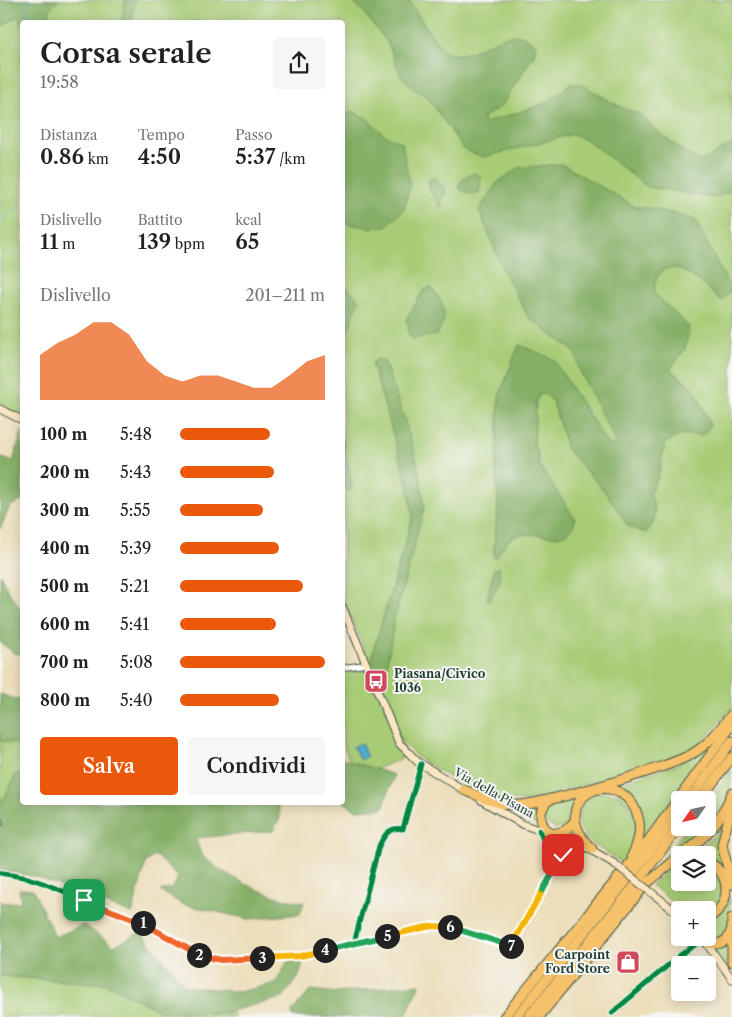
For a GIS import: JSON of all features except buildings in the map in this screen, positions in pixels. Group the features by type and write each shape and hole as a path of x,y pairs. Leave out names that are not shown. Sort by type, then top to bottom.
{"highway":[{"path":"464,790 486,799 516,805 550,799 690,756 705,745 732,714"},
{"path":"528,1017 634,877 648,841 732,725"},
{"path":"696,791 732,742"},
{"path":"707,791 732,757"},
{"path":"550,799 542,808 541,818 545,827 552,834 565,832 574,822 578,805 590,792 606,788 623,794 633,806 640,826 634,877"},
{"path":"692,846 711,832 722,815 732,793"},
{"path":"732,804 722,845 732,884"},
{"path":"574,822 579,835 592,850"},
{"path":"539,1017 671,825"},
{"path":"504,1017 671,836"},
{"path":"516,1017 634,877 671,863"},
{"path":"716,868 721,871 728,887 724,904 716,912"},
{"path":"732,918 732,962"},
{"path":"716,944 721,944 728,938 732,929"}],"main road":[{"path":"0,409 20,419"},
{"name":"Via della Pisana","path":"345,613 395,735 405,750 421,764 522,824 592,850 615,864 671,908"},
{"path":"709,946 732,980"}],"street":[{"path":"345,668 367,664"},
{"path":"354,943 379,846 385,834 390,830 403,828 421,764"},
{"path":"0,873 28,878 150,926 208,958 221,960 301,956 418,929 447,926 511,946 563,855 544,842 539,830"},
{"path":"612,1013 692,946"}],"green space":[{"path":"0,0 732,0 732,708 704,740 677,758 529,801 499,800 468,789 417,757 401,740 352,619 345,607 345,20 20,20 20,415 0,404"},
{"path":"0,0 59,0 51,7 49,13 52,20 20,21 17,16 0,28"},
{"path":"125,0 135,0 132,20 122,20"},
{"path":"350,0 408,0 437,43 450,54 470,52 513,35 523,36 536,45 534,55 501,106 482,118 485,123 547,103 570,84 581,84 624,109 642,115 652,127 688,155 700,161 732,144 732,190 715,198 648,187 587,140 573,134 484,157 472,153 463,148 426,95 416,90 401,76 388,43 362,10"},
{"path":"353,112 368,119 384,135 402,143 410,186 404,209 386,226 372,228 345,223 345,114"},
{"path":"561,164 634,206 659,210 695,220 731,290 722,301 685,272 668,268 657,276 654,293 689,327 685,349 670,369 695,390 710,425 704,434 697,436 681,435 665,443 658,477 650,492 655,514 653,524 645,533 628,526 607,494 567,449 553,402 547,395 540,394 536,401 534,445 538,453 539,465 575,519 571,529 565,534 549,536 521,534 513,537 505,543 496,558 493,556 498,507 496,469 499,397 519,345 553,359 608,445 617,444 580,371 575,352 529,318 504,272 479,210 497,183 518,168"},
{"path":"475,173 480,176 480,191 469,193 459,188 459,183 468,175"},
{"path":"434,177 446,189 441,207 429,189 429,180"},
{"path":"345,285 359,300 345,336"},
{"path":"431,287 444,310 443,322 436,335 412,339 407,331 410,327 406,320 423,291"},
{"path":"378,359 384,361 409,434 419,471 424,508 394,621 386,670 377,671 372,659 374,648 413,516 408,485 372,363"},
{"path":"20,438 20,502 10,506 0,529 0,457 13,462"},
{"path":"345,449 352,487 349,491 345,487"},
{"path":"499,567 500,580 490,600 487,600 494,569"},
{"path":"0,574 8,591 20,608 20,653 15,654 0,642"},
{"path":"345,669 370,670 407,756 357,777 345,750"},
{"path":"0,694 20,700 20,744 0,741"},
{"path":"730,720 679,791 671,791 671,802 641,843 641,815 609,786 681,763"},
{"path":"0,737 20,741 20,801 0,802"},
{"path":"345,760 394,775 383,808 357,810 345,803"},
{"path":"732,769 730,788 724,805 716,817 716,791"},
{"path":"20,773 20,805 278,805 280,818 273,831 195,838 203,856 225,873 266,893 293,901 304,902 300,914 249,919 182,904 160,891 173,888 178,877 155,855 146,862 132,914 37,877 0,870 0,800 4,799 16,775"},
{"path":"588,790 573,810 567,826 555,829 545,822 544,809 548,803"},
{"path":"601,791 620,796 634,814 637,828 633,851 624,864 590,842 578,826 581,808 585,800"},
{"path":"542,803 540,826 501,806"},
{"path":"722,824 718,849 726,872 716,862 716,846 701,846 716,836 716,832"},
{"path":"681,836 698,836 686,846 673,846"},
{"path":"671,849 671,859 648,878"},
{"path":"671,867 671,891 716,891 716,874 724,884 719,906 716,908 716,901 672,901 651,885"},
{"path":"19,889 33,890 55,937 84,925 114,946 141,932 185,986 239,992 276,983 287,962 304,960 298,978 282,998 223,1013 162,1012 107,984 0,976 0,900 2,903 21,902"},
{"path":"730,897 729,922 725,933 717,941 716,916 727,905"},
{"path":"730,938 730,970 712,946 716,946 716,944"},
{"path":"82,960 186,1007 211,1014 232,1012 235,1017 0,1017 0,975 38,979"},
{"path":"420,984 405,1017 293,1017 292,1012 311,990 337,993"}],"water":[{"path":"361,743 367,757 360,760 353,747"}],"waterway":[{"path":"30,0 27,2 29,16 34,20"},
{"path":"0,225 13,209 20,207"}],"cycle path":[{"path":"354,943 379,846 388,832 398,828 403,829 421,764"},
{"path":"0,873 43,883 150,926 199,955 221,960 301,955 431,926 447,926 511,946 563,855 544,842 539,830"},
{"path":"612,1013 680,955 694,946"}],"place":[{"name":"Piasana/Civico 1036","path":"376,681"},
{"name":"Carpoint Ford Store","path":"628,962"}],"route":[{"path":"84,900 150,926 198,955 221,960 301,956 431,926 447,926 460,929 511,946 563,855"}]}
